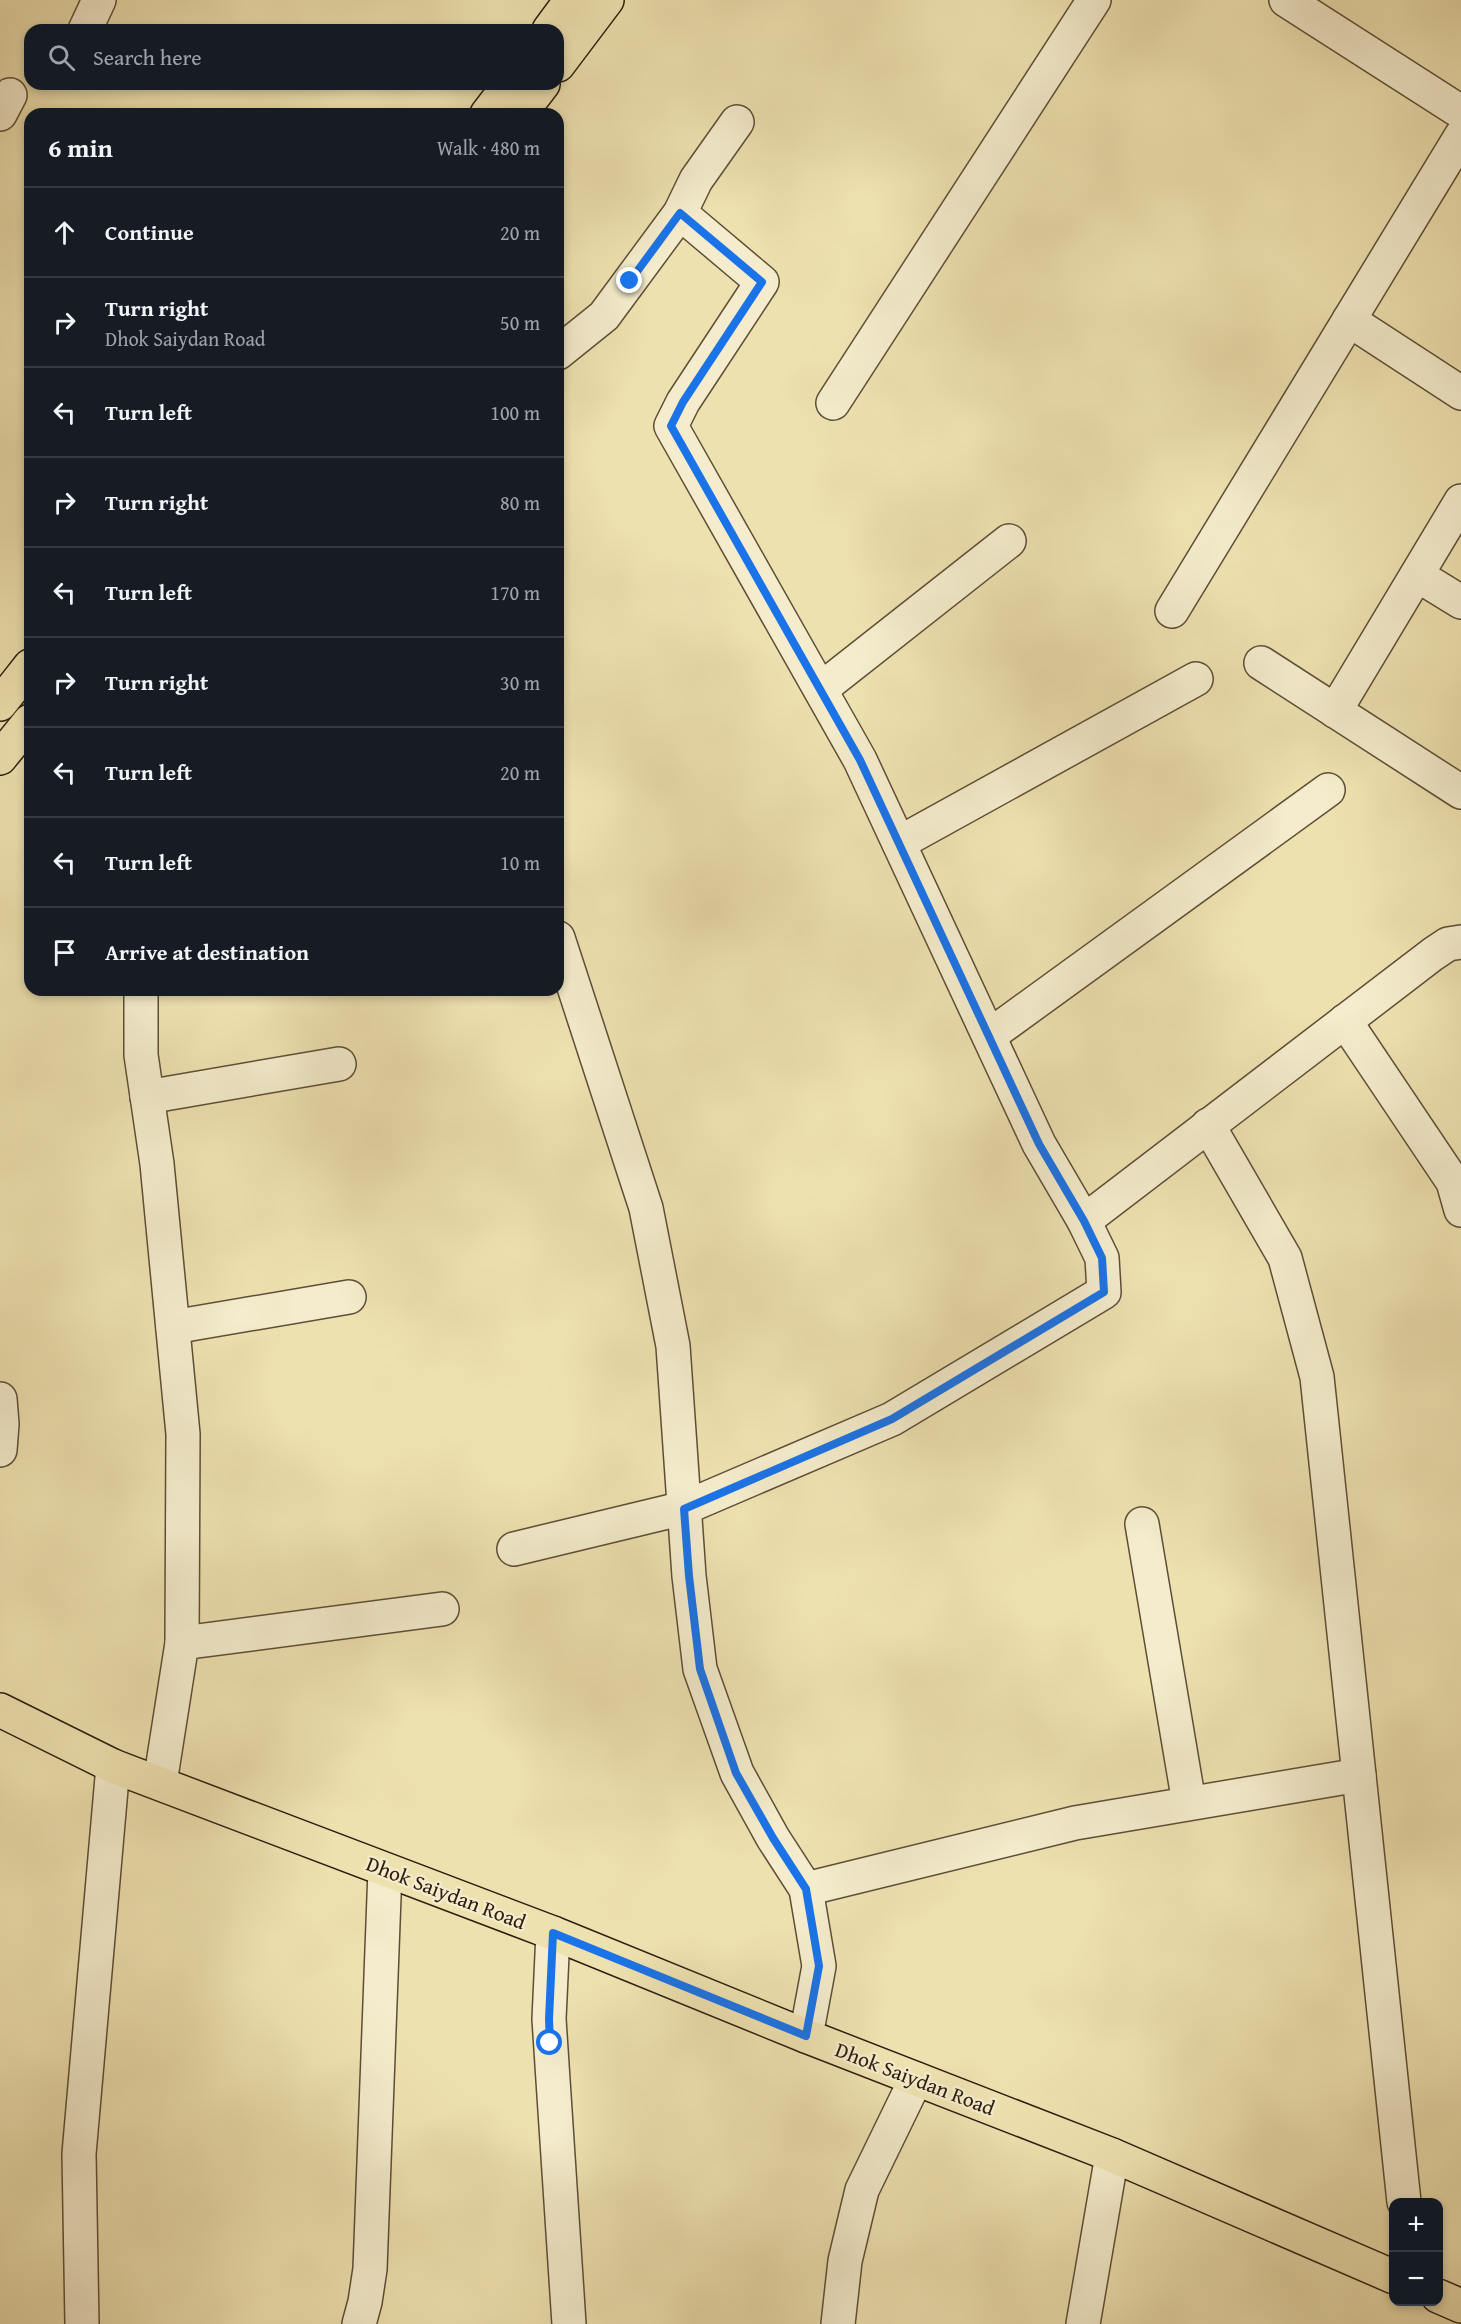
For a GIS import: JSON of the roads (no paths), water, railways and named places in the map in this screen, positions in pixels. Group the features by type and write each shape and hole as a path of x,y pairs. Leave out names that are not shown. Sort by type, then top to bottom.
{"main road":[{"path":"553,24 571,0"},
{"path":"564,57 607,0"},
{"path":"492,108 505,90"},
{"path":"525,108 538,90"},
{"path":"0,704 24,674"},
{"path":"0,758 24,729"},
{"name":"Dhok Saiydan Road","path":"0,1710 113,1766 553,1933 806,2036 1112,2155 1389,2275"},
{"path":"1443,2298 1461,2306"}],"street":[{"path":"88,24 99,0"},
{"path":"833,403 1094,0"},
{"path":"1286,0 1461,112"},
{"path":"564,348 604,316 680,213 696,180 737,122"},
{"path":"1172,611 1461,136"},
{"path":"514,1549 684,1509 892,1419 1104,1292 1102,1258 1084,1221 1039,1144 860,760 671,426 683,402 762,282 680,213"},
{"path":"1349,321 1461,393"},
{"path":"1335,711 1461,501"},
{"path":"821,689 1009,541"},
{"path":"1417,575 1461,602"},
{"path":"1261,663 1461,792"},
{"path":"899,843 1196,679"},
{"path":"989,1036 1328,790"},
{"path":"1084,1221 1448,944 1461,942"},
{"path":"564,956 646,1208 673,1346 689,1576 700,1669 736,1773 773,1838 806,1889 819,1966 806,2036"},
{"path":"141,996 141,1055 157,1164 183,1434 182,1643 160,1783"},
{"path":"1345,1021 1454,1182 1461,1210"},
{"path":"147,1097 339,1064"},
{"path":"1209,1125 1285,1258 1317,1377 1404,2198"},
{"path":"173,1327 349,1297"},
{"path":"0,1399 2,1424 0,1450"},
{"path":"1142,1524 1189,1803"},
{"path":"182,1643 442,1609"},
{"path":"82,2324 79,2154 113,1766"},
{"path":"806,1889 1075,1823 1359,1775"},
{"path":"359,2324 370,2269 385,1870"},
{"path":"553,1933 549,2019 569,2324"},
{"path":"838,2324 845,2261 862,2190 915,2079"},
{"path":"1083,2324 1112,2155"}]}
